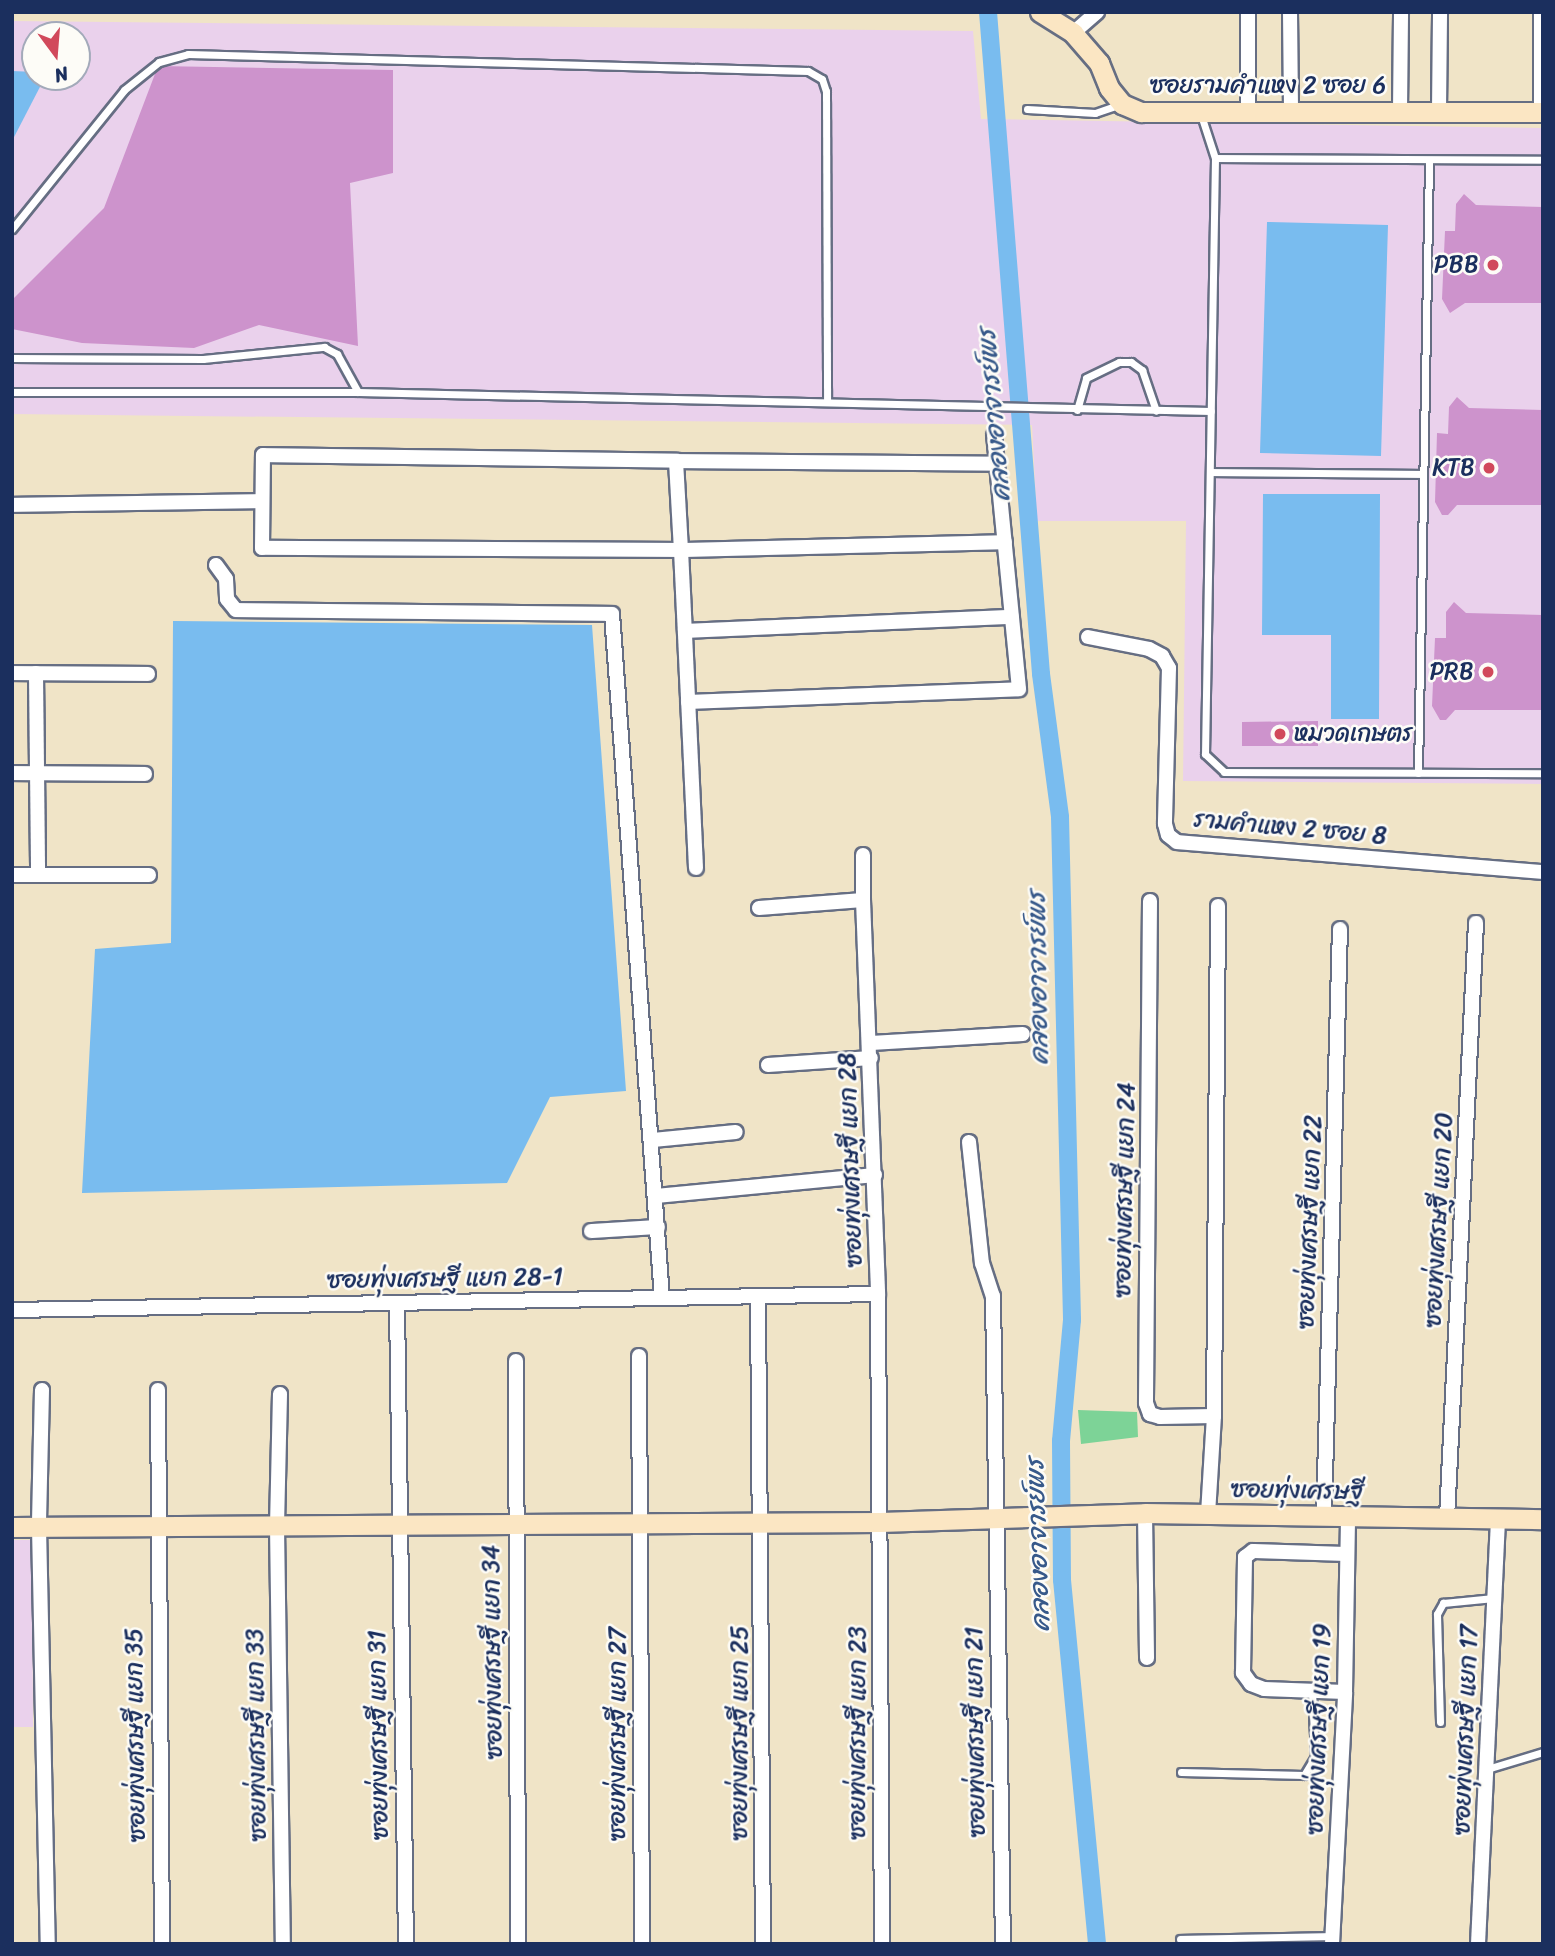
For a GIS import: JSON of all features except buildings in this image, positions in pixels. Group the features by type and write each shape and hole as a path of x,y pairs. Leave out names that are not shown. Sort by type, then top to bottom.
{"main road":[{"name":"ซอยรามคำแหง 2 ซอย 6","path":"1040,12 1073,33 1100,63 1109,89 1122,104 1141,112 1199,109 1542,112"},
{"name":"ซอยทุ่งเศรษฐี","path":"12,1527 880,1522 1146,1513 1543,1519"}],"street":[{"path":"1073,33 1097,12"},
{"path":"1248,12 1248,110"},
{"path":"1290,12 1291,110"},
{"path":"1400,111 1401,12"},
{"path":"1439,111 1440,12"},
{"path":"1541,12 1542,112"},
{"path":"688,702 1019,689 994,435"},
{"path":"997,464 263,455 262,548 681,550 1005,542"},
{"path":"677,461 696,868"},
{"path":"12,505 262,501"},
{"path":"216,565 226,579 228,599 236,610 612,614 653,1140 662,1298"},
{"path":"685,631 1012,617"},
{"name":"รามคำแหง 2 ซอย 8","path":"1088,637 1149,649 1162,656 1169,668 1165,824 1168,835 1177,842 1543,873"},
{"path":"12,673 148,674"},
{"path":"36,673 38,875"},
{"path":"12,773 145,774"},
{"name":"ซอยทุ่งเศรษฐี แยก 28","path":"863,855 878,1294 880,1522"},
{"path":"12,875 149,875"},
{"path":"760,908 863,900"},
{"name":"ซอยทุ่งเศรษฐี แยก 24","path":"1150,901 1146,1404 1150,1414 1160,1418 1214,1416"},
{"path":"1208,1514 1214,1416 1218,906"},
{"name":"ซอยทุ่งเศรษฐี แยก 20","path":"1447,1518 1476,923"},
{"name":"ซอยทุ่งเศรษฐี แยก 22","path":"1324,1516 1340,929"},
{"path":"768,1065 871,1050 1023,1034"},
{"path":"653,1140 736,1132"},
{"name":"ซอยทุ่งเศรษฐี แยก 21","path":"969,1142 982,1263 993,1296 994,1520 1003,1944"},
{"path":"656,1196 874,1175"},
{"path":"591,1231 658,1227"},
{"name":"ซอยทุ่งเศรษฐี แยก 28-1","path":"12,1310 878,1294"},
{"name":"ซอยทุ่งเศรษฐี แยก 25","path":"758,1297 762,1523 763,1944"},
{"name":"ซอยทุ่งเศรษฐี แยก 31","path":"397,1303 398,1525 406,1944"},
{"name":"ซอยทุ่งเศรษฐี แยก 27","path":"639,1356 642,1944"},
{"name":"ซอยทุ่งเศรษฐี แยก 34","path":"516,1361 514,1524 518,1944"},
{"path":"42,1390 39,1527 48,1944"},
{"name":"ซอยทุ่งเศรษฐี แยก 35","path":"158,1390 156,1526 162,1944"},
{"name":"ซอยทุ่งเศรษฐี แยก 33","path":"280,1394 277,1526 283,1944"},
{"path":"1146,1513 1147,1658"},
{"name":"ซอยทุ่งเศรษฐี แยก 19","path":"1332,1940 1345,1692 1348,1516"},
{"name":"ซอยทุ่งเศรษฐี แยก 17","path":"1478,1944 1498,1519"},
{"name":"ซอยทุ่งเศรษฐี แยก 23","path":"880,1522 882,1944"},
{"path":"1345,1692 1264,1689 1251,1684 1243,1673 1245,1557 1253,1551 1347,1555"}],"lane":[{"path":"12,229 124,90 159,62 188,54 808,71 822,79 826,91 827,402"},
{"path":"1027,110 1095,113 1122,104"},
{"path":"1199,109 1216,158 1205,754 1224,772 1543,773"},
{"path":"1216,158 1543,160"},
{"path":"1418,773 1429,160"},
{"path":"12,358 203,359 324,347 337,354 358,392"},
{"path":"1077,410 1086,378 1119,362 1131,362 1142,370 1156,411"},
{"path":"12,392 358,392 827,402 993,409 1211,411"},
{"path":"1210,472 1423,474"},
{"path":"1440,1722 1437,1614 1443,1603 1494,1598"},
{"path":"1181,1772 1304,1775 1315,1757 1312,1690"},
{"path":"1487,1769 1543,1752"},
{"path":"1180,1939 1332,1940"}],"shaded area":[{"path":"12,21 21,21 21,91 91,91 91,22 973,31 981,119 1543,128 1543,784 1183,781 1186,521 1037,521 1032,425 12,414"},
{"path":"12,1540 32,1540 33,1727 12,1727"}],"green space":[{"path":"1078,1410 1137,1412 1138,1437 1081,1444"}],"water":[{"path":"12,71 21,71 21,91 38,91 12,141"},
{"path":"1267,222 1388,225 1381,456 1260,453"},
{"path":"1263,494 1380,494 1379,719 1331,719 1331,635 1262,635"},
{"path":"173,621 592,625 626,1091 550,1097 507,1183 82,1193 95,949 171,943"}],"waterway":[{"name":"คลองอาจารย์พร","path":"988,12 1041,674 1060,817 1072,1320 1061,1441 1062,1580 1097,1944"}],"place":[{"name":"PBB","path":"1493,265"},
{"name":"KTB","path":"1489,468"},
{"name":"PRB","path":"1488,672"},
{"name":"หมวดเกษตร","path":"1280,734"}]}
